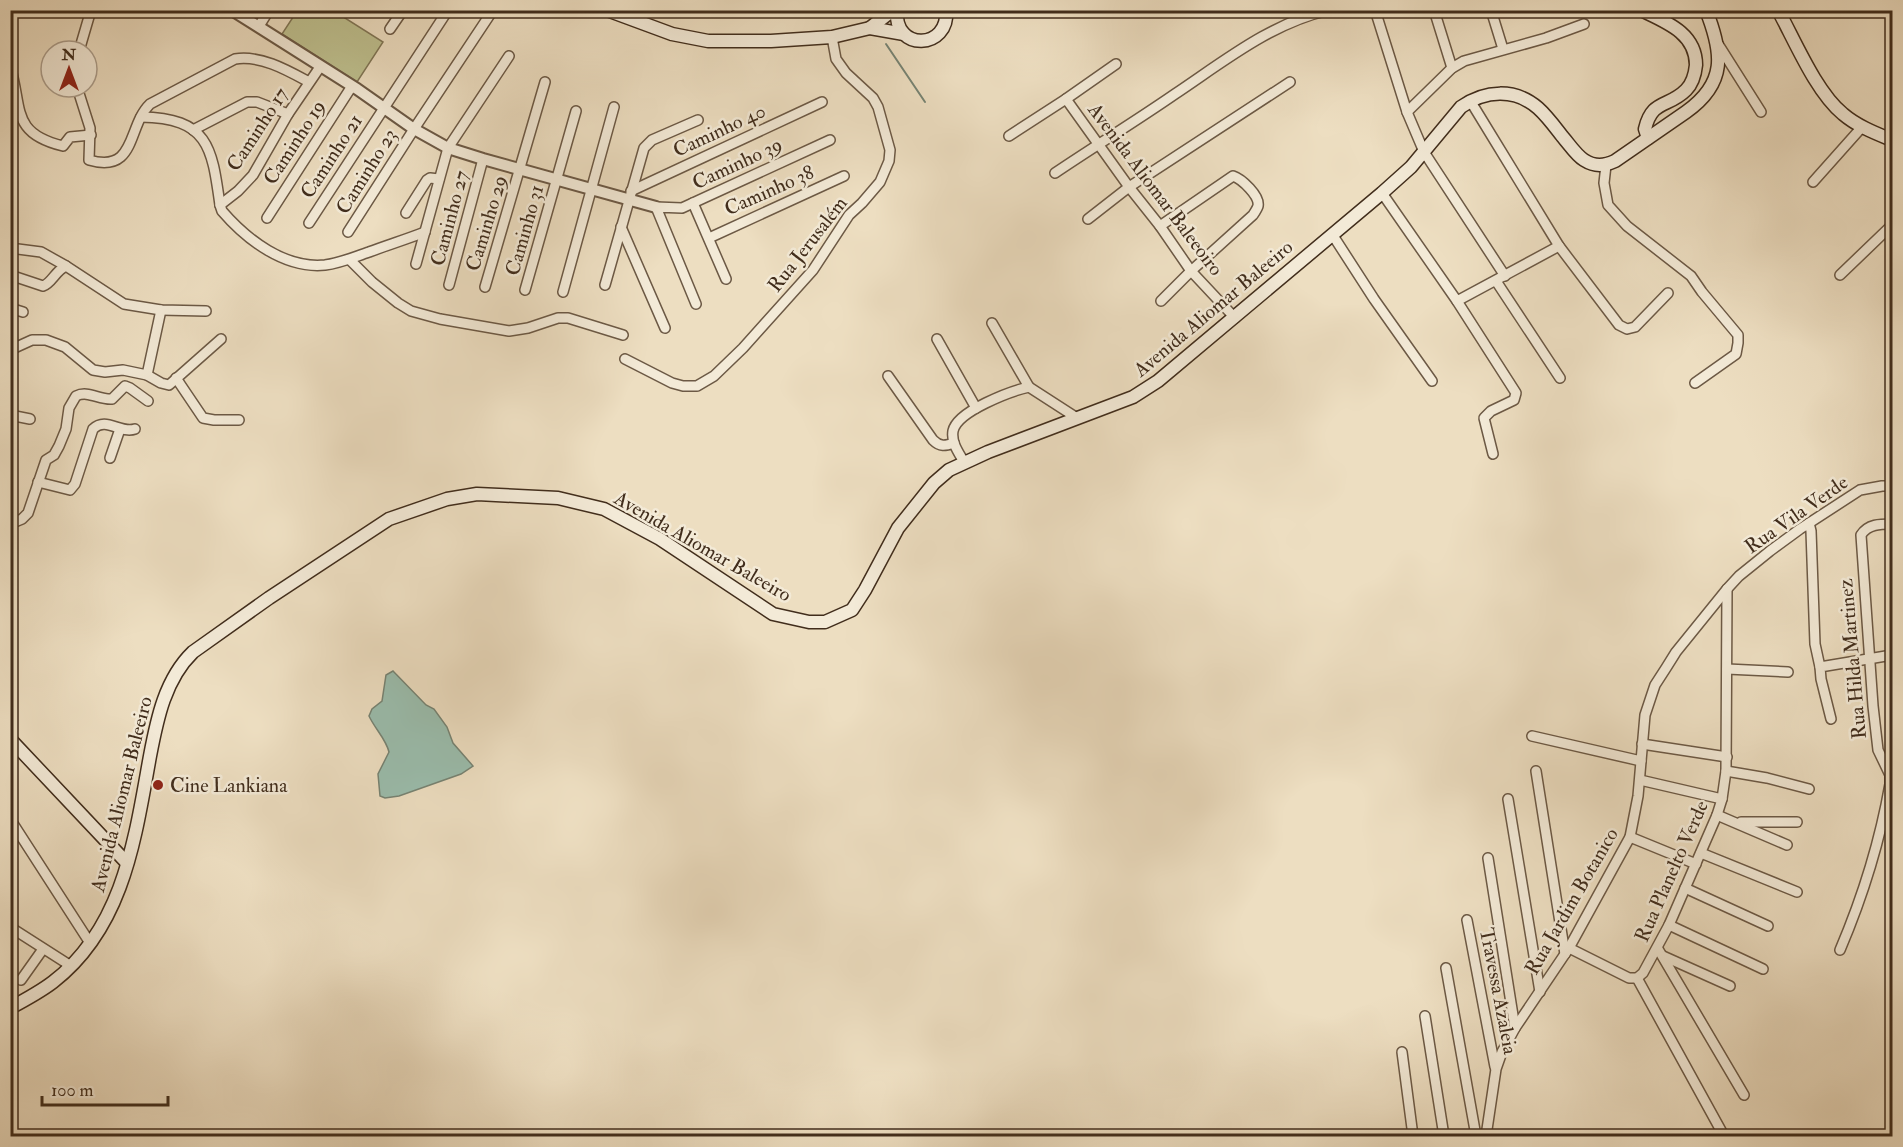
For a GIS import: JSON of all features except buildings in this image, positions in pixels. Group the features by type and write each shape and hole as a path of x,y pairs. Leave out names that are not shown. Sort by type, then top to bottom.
{"main road":[{"path":"607,10 672,34 699,40 771,41 832,37 870,28 904,34 918,41 933,38 944,28 946,11"},
{"path":"1641,10 1667,23 1685,36 1696,56 1694,78 1691,84 1674,99 1656,107 1650,114 1646,134"},
{"path":"1606,165 1615,161 1646,134 1695,106 1711,87 1718,67 1718,44 1706,10"},
{"path":"1778,10 1814,78 1828,99 1843,114 1862,127 1893,140"},
{"path":"870,28 889,13 897,11 896,20 904,34"},
{"name":"Avenida Aliomar Baleeiro","path":"10,1008 53,982 71,966 90,944 109,914 127,863 139,817 156,726 169,687 184,661 193,652 268,598 394,517 447,499 477,494 558,498 582,503 604,509 660,539 773,614 809,622 825,622 852,610 898,528 934,483 950,470 964,462 1133,397 1149,388 1382,193 1424,152 1461,107 1493,93 1506,93 1520,97 1543,112 1583,160 1599,166 1606,165"},
{"path":"10,740 127,863"}],"street":[{"path":"83,39 91,10"},
{"path":"232,10 352,86 414,129 448,148 591,189 630,195 656,207 696,304"},
{"path":"259,26 269,10"},
{"path":"390,29 403,10"},
{"name":"Caminho 21","path":"309,223 448,10"},
{"name":"Caminho 23","path":"348,232 493,10"},
{"path":"1056,173 1274,30 1312,14 1329,10"},
{"path":"1434,10 1452,68"},
{"path":"1491,10 1503,50"},
{"path":"1376,13 1407,112 1424,152 1505,276"},
{"path":"1407,112 1452,68 1464,62 1546,38 1584,24"},
{"name":"Rua Jerusalém","path":"625,358 683,386 697,386 709,380 743,348 813,270 849,214 880,182 889,161 890,150 878,107 873,98 846,73 836,60 832,37"},
{"path":"1718,44 1761,112"},
{"path":"416,264 448,148 509,56"},
{"path":"81,99 91,135 89,160 110,163 120,158 133,140 141,117 154,101 235,59 248,58 281,67 309,82"},
{"name":"Avenida Aliomar Baleeoiro","path":"1116,64 1066,99 1097,145 1160,226 1191,271 1235,318"},
{"path":"10,66 19,111 24,123 31,131 45,141 63,146 70,137 91,135"},
{"name":"Caminho 17","path":"220,206 253,175 288,114 320,67"},
{"name":"Caminho 29","path":"485,287 545,82"},
{"path":"1088,219 1129,187 1290,82"},
{"name":"Caminho 19","path":"267,218 352,86"},
{"path":"1009,136 1066,99"},
{"path":"193,130 247,102 257,102 288,114"},
{"name":"Caminho 40","path":"630,195 822,102"},
{"path":"1471,102 1559,246 1619,325 1627,329 1635,327 1668,293"},
{"path":"563,292 614,107"},
{"name":"Caminho 31","path":"525,290 576,111"},
{"path":"141,117 172,120 200,136 211,152 220,206 228,218 250,238 273,254 296,263 324,265 350,260 425,232"},
{"path":"605,285 642,153 648,143 698,120"},
{"path":"1813,182 1862,127"},
{"name":"Caminho 39","path":"656,207 682,208 830,140"},
{"name":"Caminho 27","path":"448,285 483,159"},
{"path":"1606,165 1604,183 1608,206 1628,226 1686,271 1738,335 1736,354 1695,382"},
{"name":"Caminho 38","path":"709,238 844,176"},
{"path":"1160,226 1233,176 1240,179 1258,203 1258,208 1161,301"},
{"path":"406,213 428,180 430,178 439,179"},
{"path":"1382,193 1457,301 1516,393 1514,400 1491,411 1484,418 1493,453"},
{"path":"693,203 726,279"},
{"path":"1840,275 1893,225"},
{"path":"621,227 665,328"},
{"path":"1332,234 1374,299 1432,381"},
{"path":"1457,301 1559,246"},
{"path":"10,248 42,252 120,303 161,310 206,311"},
{"path":"350,260 398,303 411,311 440,319 509,331 528,328 558,318 568,318 623,335"},
{"path":"10,275 31,281 39,286 47,285 57,271 66,266"},
{"path":"1496,281 1560,378"},
{"path":"10,308 23,312"},
{"path":"147,375 161,310"},
{"path":"992,323 1029,387 1077,418"},
{"path":"10,350 32,340 46,340 65,347 93,370 105,372 123,370 147,375 169,386 221,339"},
{"path":"937,339 976,408"},
{"path":"888,376 933,440 938,445 954,443"},
{"path":"176,378 203,418 239,420"},
{"path":"10,524 25,517 28,513 46,460 54,455 62,439 72,399 80,394 112,399 125,386 128,386 148,402"},
{"path":"964,462 952,435 961,417 998,398 1029,387"},
{"path":"10,415 30,420"},
{"path":"38,482 70,490 75,484 96,426 107,424 127,431 135,429"},
{"path":"110,458 120,429"},
{"name":"Rua Vila Verde","path":"1727,589 1762,557 1860,490 1893,486"},
{"path":"1809,523 1815,644 1831,719"},
{"name":"Rua Hilda Martinez","path":"1840,950 1877,845 1890,784 1890,776 1878,750 1861,535 1867,528 1874,525 1893,524"},
{"name":"Rua Planelto Verde","path":"1637,978 1660,953 1669,925 1722,799 1727,758 1727,589"},
{"name":"Rua Jardim Botanico","path":"1486,1137 1496,1070 1502,1052 1515,1028 1567,951 1630,837 1640,780 1645,715 1656,685 1676,652 1727,589"},
{"path":"1820,667 1893,655"},
{"path":"1727,669 1788,672"},
{"path":"1532,736 1641,761"},
{"path":"1642,744 1727,758"},
{"path":"1536,771 1567,951 1629,978 1637,978 1724,1137"},
{"path":"1726,771 1767,778 1809,789"},
{"path":"1640,780 1722,799"},
{"path":"1508,799 1540,992"},
{"path":"1717,815 1787,845"},
{"path":"10,819 90,944"},
{"path":"1736,822 1797,822"},
{"path":"1630,837 1696,864"},
{"path":"1701,853 1797,892"},
{"path":"1488,858 1515,1028"},
{"path":"1685,888 1768,926"},
{"name":"Travessa Azaleia","path":"1467,920 1496,1070"},
{"path":"1669,925 1763,969"},
{"path":"11,929 71,966"},
{"path":"21,980 43,949"},
{"path":"1660,953 1730,986"},
{"path":"1660,953 1744,1095"},
{"path":"1446,968 1476,1137"},
{"path":"1425,1016 1444,1137"},
{"path":"1402,1052 1413,1137"}],"green space":[{"path":"297,11 334,11 383,42 357,82 282,34"}],"shaded area":[{"path":"393,671 426,705 434,709 447,727 453,743 473,766 461,774 399,796 385,798 380,796 378,774 389,752 369,716 372,709 382,701 386,675"}],"waterway":[{"path":"708,10 732,17 785,10"},
{"path":"865,10 869,16"},
{"path":"886,44 925,102"}],"place":[{"name":"Cine Lankiana","path":"158,785"}]}
